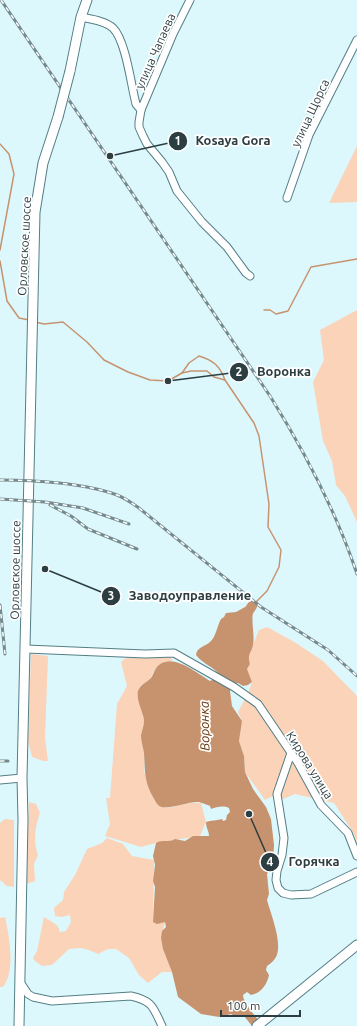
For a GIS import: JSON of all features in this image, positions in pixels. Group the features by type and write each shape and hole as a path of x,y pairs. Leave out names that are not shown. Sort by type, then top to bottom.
{"main road":[{"name":"Орловское шоссе","path":"19,1026 23,816 22,778 35,212 43,163 58,117 70,71 81,17 87,0"},
{"path":"257,1026 357,945"}],"street":[{"name":"улица Чапаева","path":"141,110 173,34 190,0"},
{"path":"81,17 105,23 112,28 121,42 136,104 141,110 139,122 146,144 169,172 181,198 227,247 250,276"},
{"name":"улица Щорса","path":"287,198 310,135 357,40"},
{"name":"Кирова улица","path":"26,649 145,654 174,653 234,687 258,704 291,753 321,805 348,832 357,856"},
{"path":"291,753 277,794 284,838 282,855 277,870 276,880 278,888 282,893 291,895 311,894 357,872"},
{"path":"0,780 22,778"},
{"path":"20,981 28,994 33,997 52,1001 131,996 143,999 152,1005 162,1026"}],"shaded area":[{"path":"357,146 357,202 329,203"},
{"path":"357,310 357,522 345,496 336,485 332,461 323,441 313,382 324,360 320,330"},
{"path":"267,627 296,643 323,661 357,696 357,843 354,834 334,803 295,794 283,799 275,795 265,800 245,772 244,756 239,741 242,721 238,712 252,682 247,669 250,664 248,657 259,630"},
{"path":"31,654 48,656 45,738 48,761 43,761 32,757 28,741"},
{"path":"170,657 173,661 166,661 155,669 150,679 140,687 144,720 141,735 144,753 144,771 150,791 158,805 168,808 190,803 201,803 206,822 200,836 141,847 105,836 110,824 106,798 110,798 117,704 127,686 121,662 126,658"},
{"path":"29,802 36,804 40,813 35,834 38,855 34,864 35,881 26,884"},
{"path":"5,819 14,820 14,887 7,886 0,880 0,823"},
{"path":"107,838 123,844 132,856 154,860 153,921 165,922 161,938 172,972 162,972 148,983 139,975 129,958 116,949 108,949 98,954 80,948 69,949 52,965 42,966 33,958 37,951 44,917 56,925 60,932 66,931 71,922 70,915 62,917 55,916 54,908 63,900 64,892 75,875 87,849 102,843"},
{"path":"5,917 10,943 10,962 7,980 3,987 0,987 0,918"}],"water":[{"path":"245,607 253,612 253,641 249,656 250,664 247,669 252,682 243,686 238,683 233,685 230,691 232,706 242,721 239,741 244,756 245,772 253,789 266,807 271,819 274,845 273,864 267,874 269,894 267,900 276,929 278,951 275,958 267,966 266,970 269,975 263,988 255,994 251,995 247,992 243,995 248,1006 263,1026 252,1026 244,1016 236,1017 231,1014 219,1017 201,1014 178,997 161,938 162,931 166,927 165,922 157,924 153,922 155,887 153,881 155,865 153,856 156,843 175,839 185,841 193,836 209,836 206,822 222,819 223,821 226,820 227,815 230,812 229,808 227,807 211,809 210,806 199,802 171,807 161,807 157,804 148,786 146,776 141,735 144,720 138,695 140,687 151,678 159,665 165,662 171,661 178,663 192,669 210,681 214,679 217,672 198,658 196,655 197,652 212,640 221,619 226,613 236,612"}],"waterway":[{"name":"Воронка","path":"0,144 9,154 14,174 0,250"},
{"path":"264,310 270,310 276,314 288,311 311,267 357,259"},
{"name":"Воронка","path":"0,261 7,301 19,318 29,320"},
{"name":"Воронка","path":"35,322 44,324 63,322 87,342 104,360 128,372 150,380 168,381 182,373 191,371 207,371 214,377 225,380 254,423 259,436 269,504 268,527 281,550 279,567 267,591 252,606"},
{"path":"182,373 189,363 199,356 208,359 215,364 221,371 225,380"},
{"name":"Воронка","path":"242,621 252,606"}],"railway":[{"path":"1,0 270,396 319,482 349,551 357,574"},
{"path":"0,480 75,485 104,491 126,499 261,607 328,650 357,676"},
{"path":"0,499 45,502 83,508 129,524"},
{"path":"50,505 71,516 88,529 137,549"},
{"path":"0,605 5,654"},
{"path":"0,761 8,761"}],"place":[{"name":"Kosaya Gora","path":"110,156"},
{"name":"Воронка","path":"168,381"},
{"name":"Заводоуправление","path":"45,569"},
{"name":"Горячка","path":"249,814"}]}
